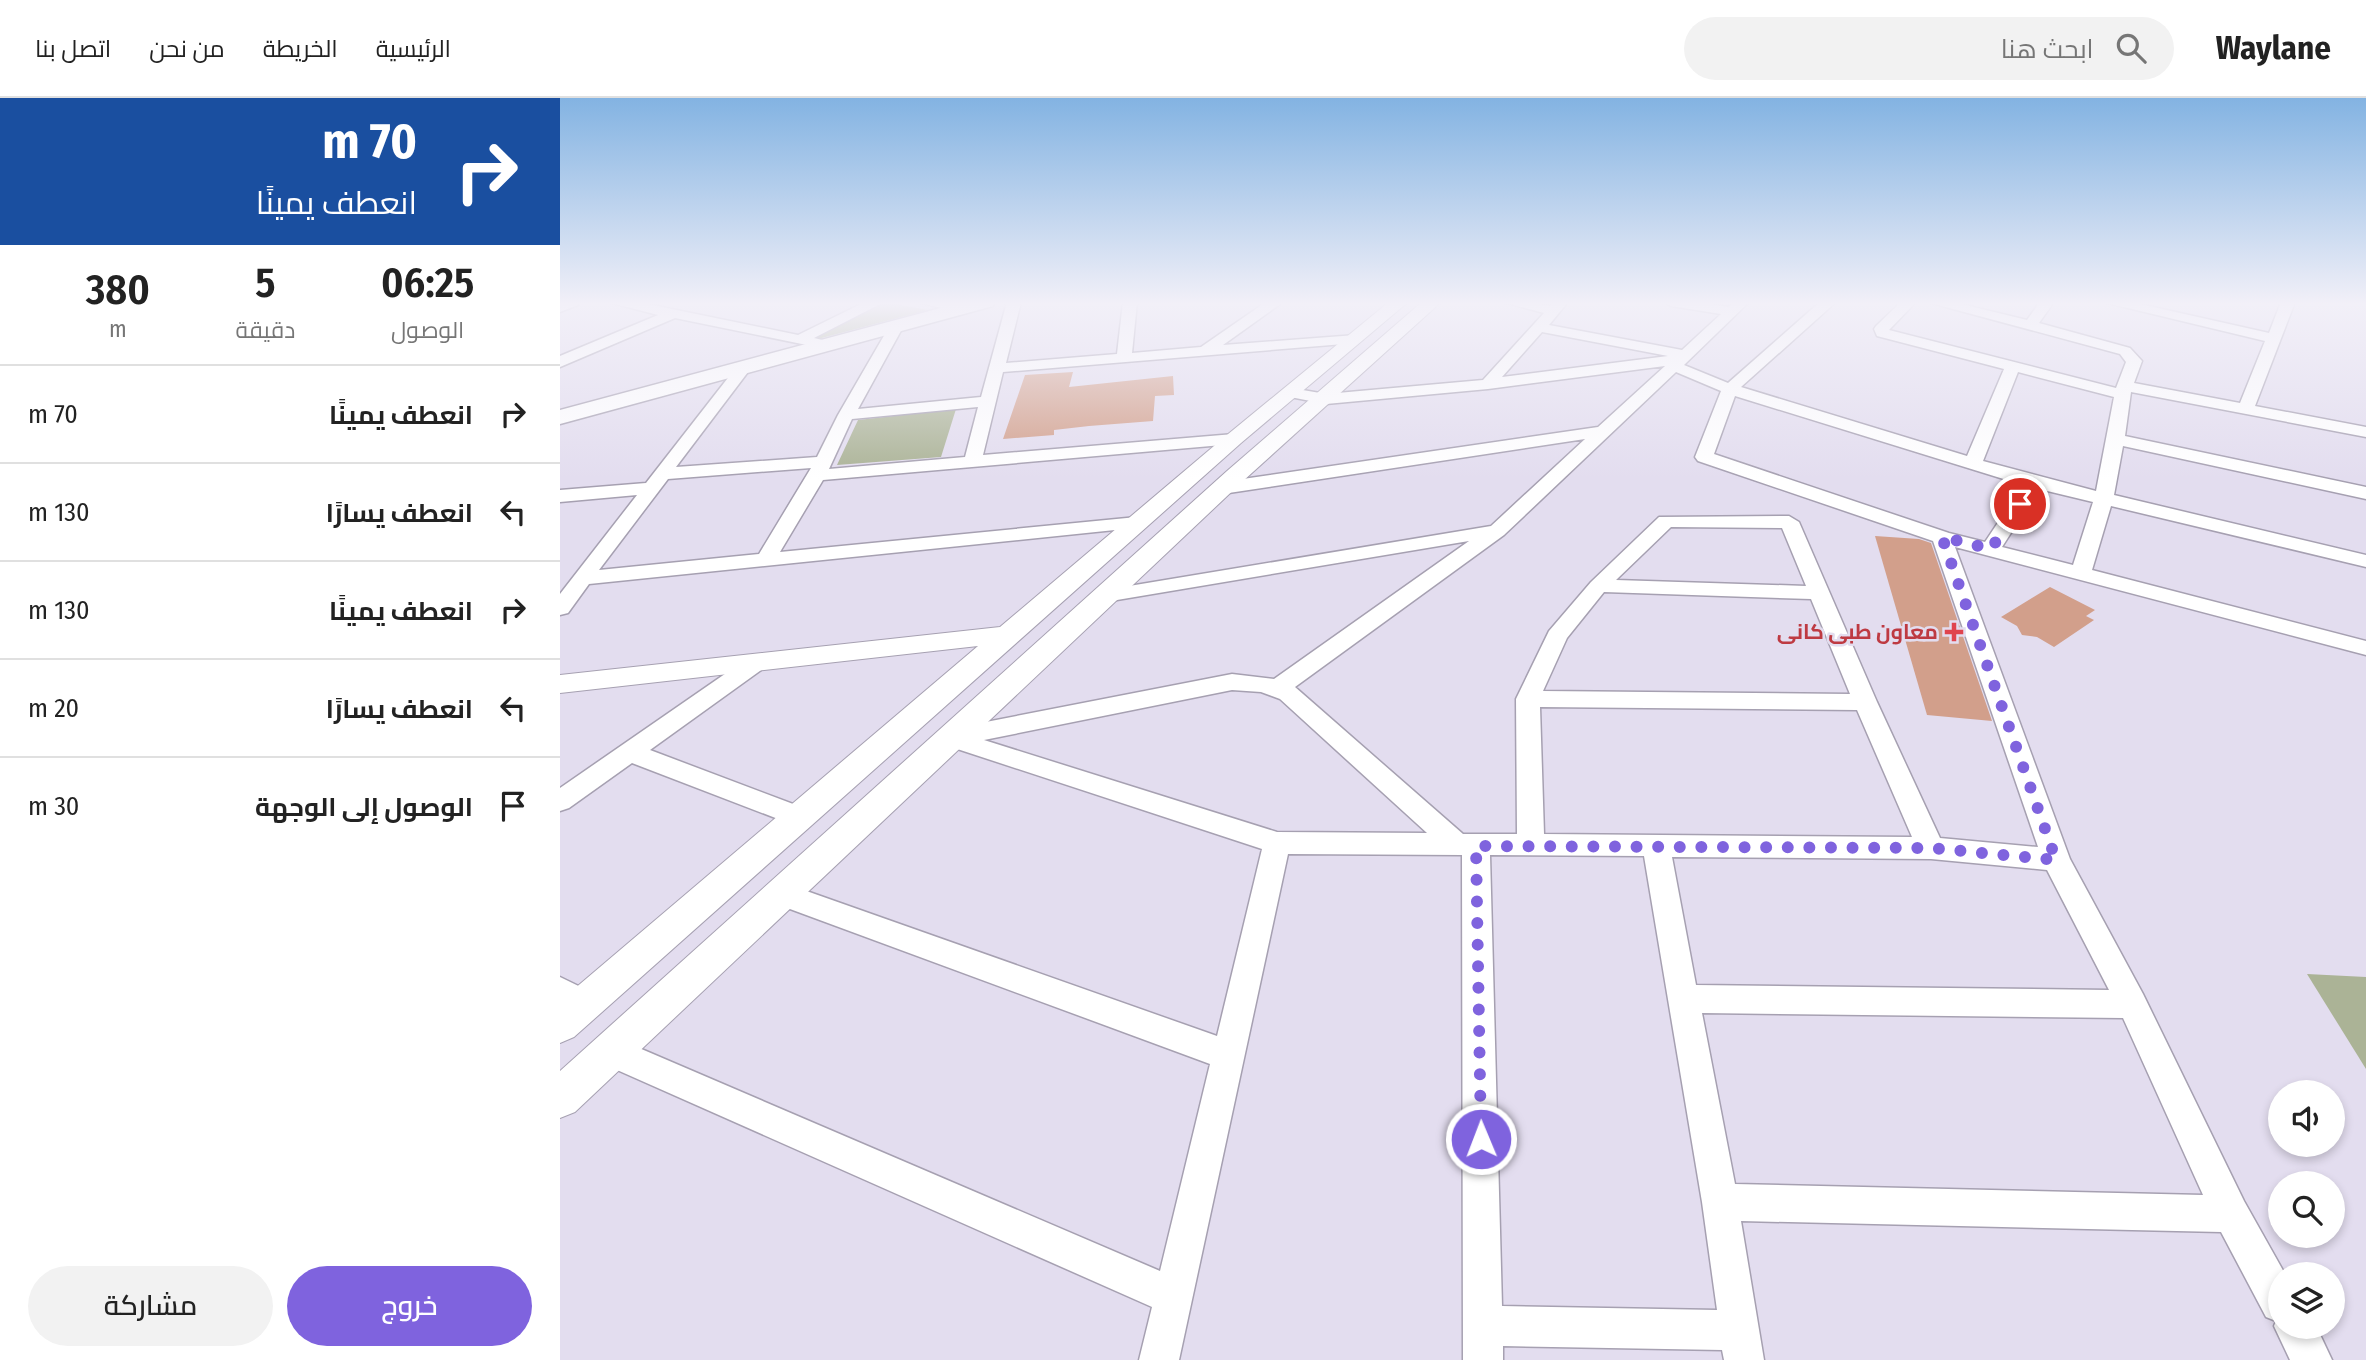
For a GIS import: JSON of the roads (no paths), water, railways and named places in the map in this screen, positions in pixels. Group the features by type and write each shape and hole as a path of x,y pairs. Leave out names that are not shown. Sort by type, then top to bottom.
{"main road":[{"path":"562,418 769,361"}],"street":[{"path":"765,561 820,468 877,361"},
{"path":"972,461 1000,361"},
{"path":"998,368 1097,361"},
{"path":"560,1025 572,997 683,919 1234,439 1330,361"},
{"path":"560,1098 1222,488 1368,361"},
{"path":"1488,384 1509,361"},
{"path":"1291,393 1326,399 1488,384 1672,361"},
{"path":"1278,688 1497,531 1607,431 1678,361"},
{"path":"1681,361 1730,389 2034,482 2366,561"},
{"path":"1762,361 1730,389 1704,457 1942,537 2363,651"},
{"path":"1989,361 2123,390 2366,432"},
{"path":"2081,573 2104,498 2123,390 2134,361"},
{"path":"2245,410 2264,361"},
{"path":"1973,463 2012,367"},
{"path":"560,608 743,368"},
{"path":"846,415 988,401"},
{"path":"1222,488 1607,431"},
{"path":"560,496 656,481 820,468 972,461 1234,439"},
{"path":"2116,439 2366,493"},
{"path":"1991,549 2034,482"},
{"path":"1531,846 1528,699 1557,636 1598,586 1666,521 1789,522 1865,702 1931,848"},
{"path":"583,578 1137,523"},
{"path":"1105,596 1497,531"},
{"path":"1942,537 2056,860 2132,1004 2231,1214 2268,1281"},
{"path":"1598,586 1819,593"},
{"path":"560,684 1011,634"},
{"path":"560,801 756,663"},
{"path":"951,738 1232,682 1278,688 1296,700 1467,845 1483,1343 1742,1345 1720,1202 1656,847"},
{"path":"1528,699 1865,702"},
{"path":"951,738 1277,843 1931,848 2056,860"},
{"path":"630,752 800,817"},
{"path":"1159,1360 1277,843"},
{"path":"781,894 1228,1056"},
{"path":"683,919 733,939"},
{"path":"1682,999 2132,1004"},
{"path":"611,1051 1174,1297"},
{"path":"1720,1202 2231,1214"},
{"path":"2301,1339 2312,1360"}],"place":[{"name":"معاون طبی کانی","path":"1954,632"}]}
